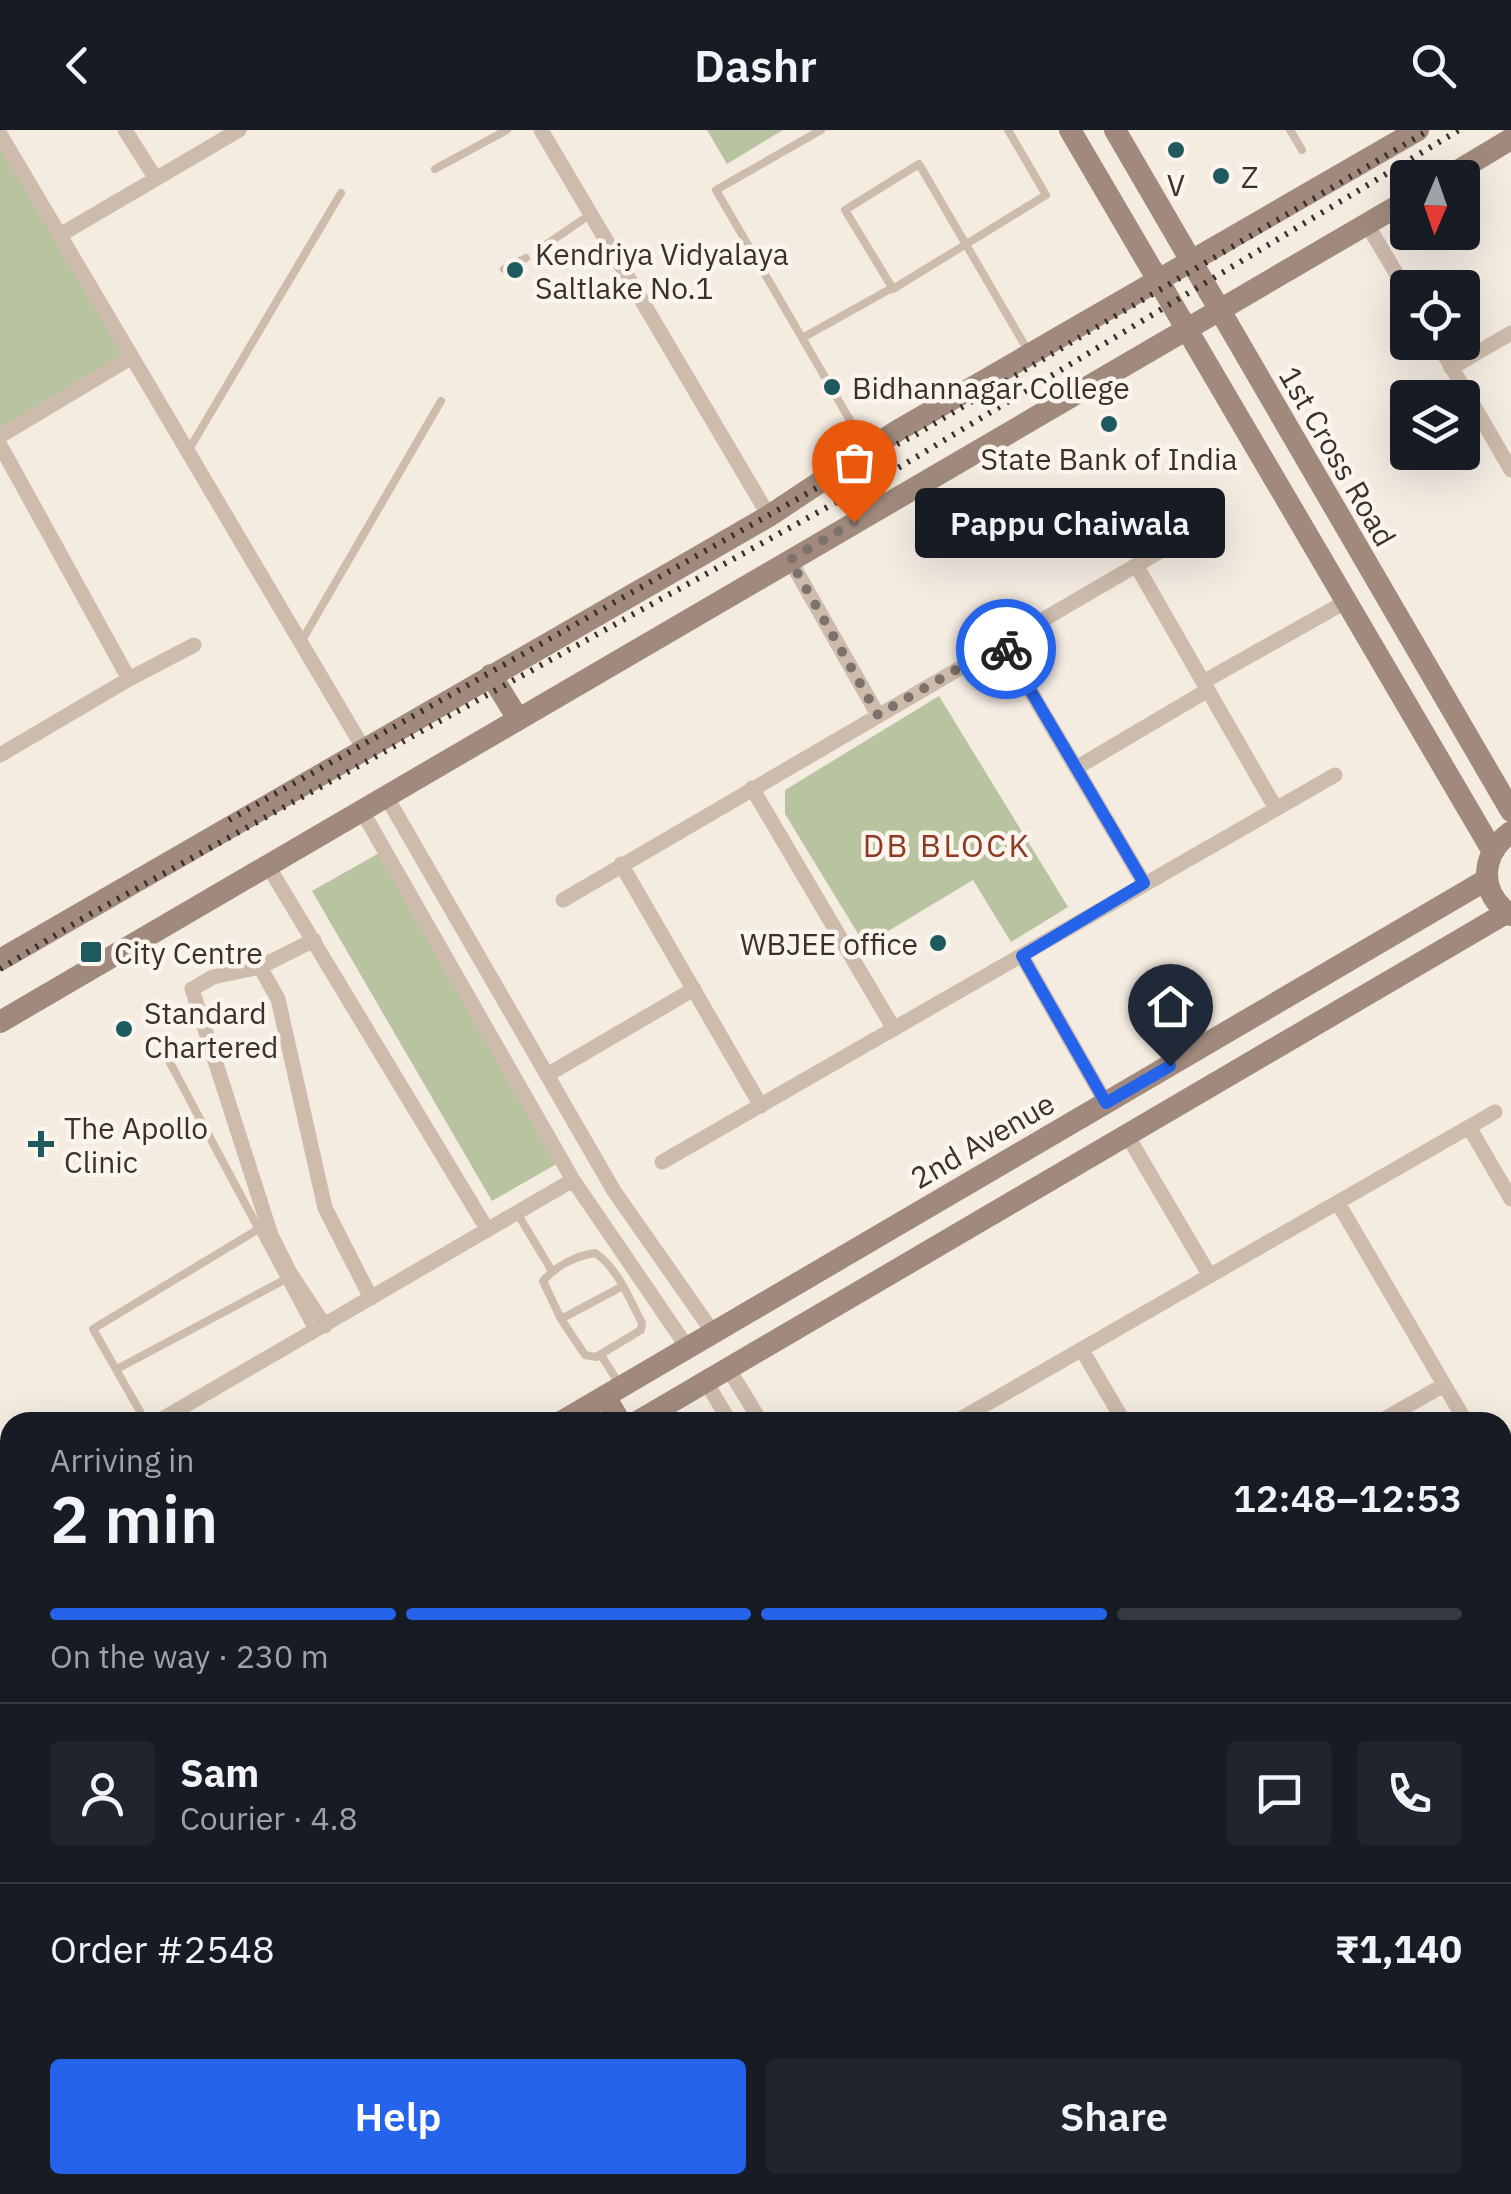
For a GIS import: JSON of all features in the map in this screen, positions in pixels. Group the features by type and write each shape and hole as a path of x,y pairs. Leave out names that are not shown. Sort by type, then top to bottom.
{"street":[{"path":"126,130 156,179"},
{"path":"60,235 239,130"},
{"path":"541,130 769,516"},
{"path":"1070,130 1492,850"},
{"name":"1st Cross Road","path":"1115,130 1511,812"},
{"path":"0,960 769,516 867,450 1030,353 1418,130"},
{"path":"0,134 366,750"},
{"path":"1476,160 1511,139"},
{"path":"0,1022 1390,211"},
{"path":"1368,224 1395,270"},
{"path":"1451,368 1511,333"},
{"path":"0,436 132,357"},
{"path":"1446,360 1511,470"},
{"path":"0,445 129,679"},
{"path":"563,900 1200,528"},
{"path":"790,560 878,715"},
{"path":"1136,565 1275,807"},
{"path":"1076,768 1347,601"},
{"path":"1002,643 1144,883"},
{"path":"2,750 194,646"},
{"path":"492,675 518,719"},
{"path":"662,1162 1335,775"},
{"path":"752,788 894,1028"},
{"path":"386,796 614,1191 712,1332"},
{"path":"362,811 573,1180 687,1347"},
{"path":"654,1412 1509,914 1493,899 1486,880 1492,850 1511,832"},
{"path":"622,864 761,1106"},
{"path":"268,866 487,1229"},
{"name":"2nd Avenue","path":"578,1412 1486,880"},
{"path":"314,940 260,967 213,977 192,988 271,1236 319,1329"},
{"path":"1022,956 1106,1103"},
{"path":"260,967 278,999 325,1208 370,1298"},
{"path":"547,1075 694,989"},
{"path":"972,1412 1495,1112"},
{"path":"1469,1127 1511,1199"},
{"path":"554,1147 580,1132"},
{"path":"1127,1135 1210,1276"},
{"path":"175,1412 573,1180"},
{"path":"1338,1203 1460,1412"},
{"path":"1082,1350 1118,1412"},
{"path":"728,1368 755,1412"},
{"path":"706,1382 724,1412"},
{"path":"1397,1412 1444,1385"},
{"path":"613,1391 618,1412"}],"lane":[{"path":"435,168 507,130"},
{"path":"820,130 716,190 867,450"},
{"path":"804,337 1046,195 1008,130"},
{"path":"1290,130 1302,150"},
{"path":"892,288 844,210 919,164 1030,353"},
{"path":"188,450 341,193"},
{"path":"544,246 591,214"},
{"path":"504,269 526,258"},
{"path":"301,642 440,401"},
{"path":"167,1057 284,1280 319,1329"},
{"path":"516,1214 552,1271"},
{"path":"141,1412 92,1329 257,1230"},
{"path":"595,1253 623,1286 642,1323 640,1330 601,1355 585,1355 543,1281 552,1271 595,1253"},
{"path":"118,1369 284,1280"},
{"path":"561,1318 623,1286"},
{"path":"601,1355 613,1391"}],"green space":[{"path":"707,130 783,130 727,164"},
{"path":"0,146 124,356 0,428"},
{"path":"939,696 1068,907 1011,942 973,880 865,945 785,814 785,790"},
{"path":"381,852 560,1162 492,1201 312,891"}],"railway":[{"path":"229,820 915,435 1429,130"},
{"path":"0,969 85,917 898,468 1459,130"}],"way so far":[{"path":"854,522 790,560 878,715 1002,643 1006,649"}],"place":[{"name":"V","path":"1176,150"},
{"name":"Z","path":"1221,176"},
{"name":"Kendriya Vidyalaya Saltlake No.1","path":"515,270"},
{"name":"Bidhannagar College","path":"832,387"},
{"name":"State Bank of India","path":"1109,424"},
{"name":"Pappu Chaiwala","path":"854,522"},
{"name":"WBJEE office","path":"938,943"},
{"name":"City Centre","path":"91,952"},
{"name":"Standard Chartered","path":"124,1029"},
{"name":"The Apollo Clinic","path":"41,1144"}],"district":[{"name":"DB BLOCK","path":"947,845"}],"route":[{"path":"1006,649 1144,883 1022,956 1106,1103 1170,1066"}]}
